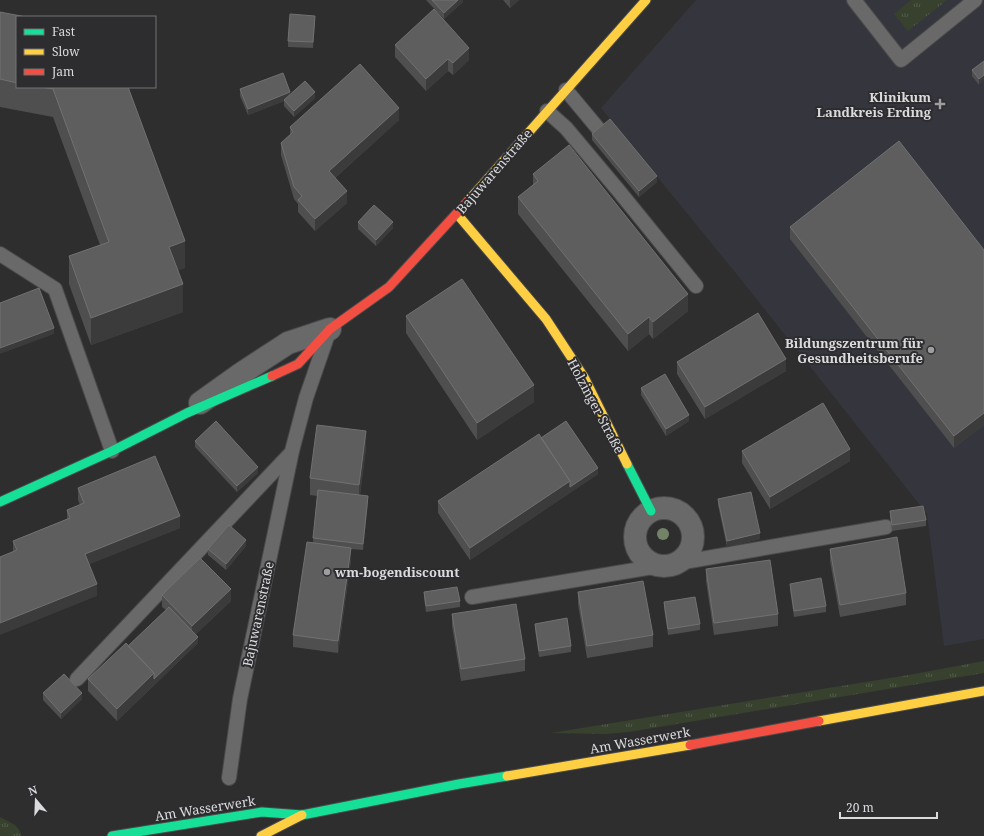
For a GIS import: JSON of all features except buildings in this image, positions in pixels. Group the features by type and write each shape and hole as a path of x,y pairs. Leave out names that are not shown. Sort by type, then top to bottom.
{"street":[{"name":"Bajuwarenstraße","path":"0,502 112,451 187,413 242,373 288,343 330,329 389,287 457,214 646,0"},
{"name":"Holzinger Straße","path":"457,214 546,319 563,344 584,377 651,511"},
{"path":"670,508 680,513 687,519 692,528 693,538 691,548 686,557 668,564 650,563 643,558 635,542 635,533 638,524 643,517 651,511 670,508"},
{"name":"Am Wasserwerk","path":"112,836 262,812 302,815 458,784 588,763 984,691"},
{"name":"Am Wasserwerk","path":"261,836 302,815"}],"lane":[{"path":"854,0 901,60 975,0"},
{"path":"566,90 601,132"},
{"path":"547,111 566,128 696,286"},
{"path":"0,254 55,289 112,451"},
{"name":"Bajuwarenstraße","path":"229,778 240,699 292,451 306,398 330,329"},
{"name":"Bajuwarenstraße","path":"76,679 292,451"},
{"path":"472,597 886,527"}],"shaded area":[{"path":"696,0 984,0 984,639 944,646 927,514 743,282 601,108"}],"green space":[{"path":"911,0 947,0 908,31 894,14"},
{"path":"984,661 984,673 629,732 605,734 551,733 909,675"},
{"path":"0,817 16,826 19,829 21,836 0,836"}],"traffic: fast":[{"path":"0,502 112,451 187,413 272,376"},
{"path":"627,464 651,511"},
{"path":"112,836 262,812 302,815 507,776"}],"traffic: slow":[{"path":"468,201 646,0"},
{"path":"457,214 546,319 584,377 627,464"},
{"path":"819,721 984,691"},
{"path":"507,776 690,745"},
{"path":"261,836 302,815"}],"traffic: jam":[{"path":"272,376 298,364 330,329 389,287 468,201"},
{"path":"690,745 819,721"}],"place":[{"name":"Klinikum Landkreis Erding","path":"940,104"},
{"name":"Bildungszentrum für Gesundheitsberufe","path":"931,350"},
{"name":"wm-bogendiscount","path":"327,572"}]}
